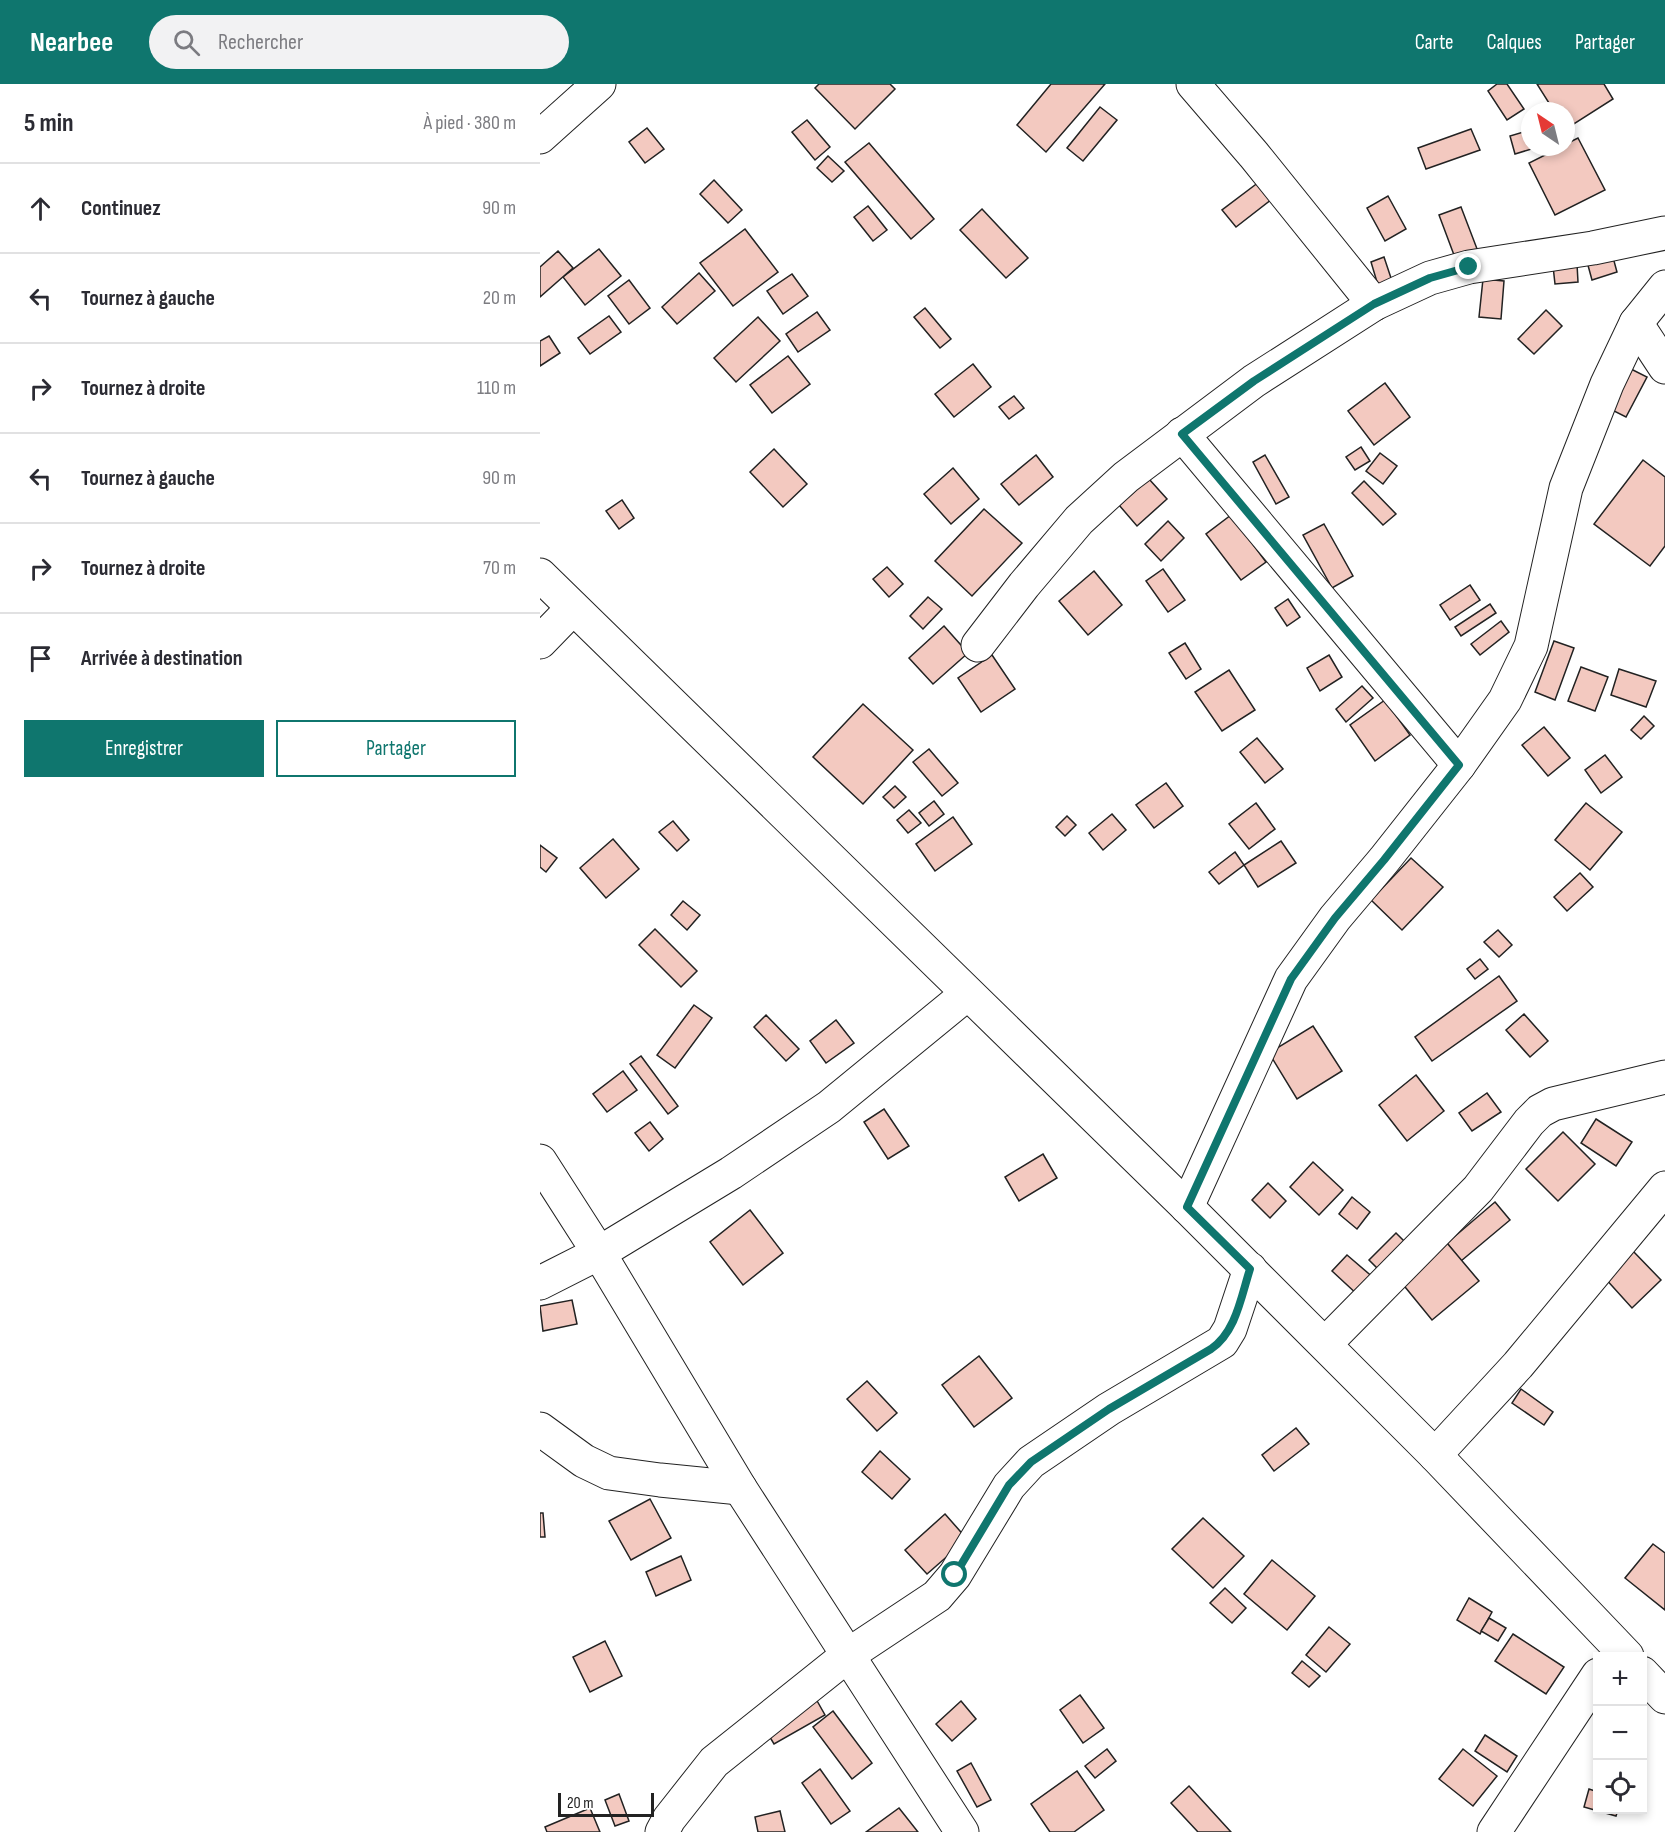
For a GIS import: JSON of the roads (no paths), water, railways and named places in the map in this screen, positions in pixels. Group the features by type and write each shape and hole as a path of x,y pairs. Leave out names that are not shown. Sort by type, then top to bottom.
{"street":[{"path":"540,137 599,84"},
{"path":"1192,84 1254,155 1374,304"},
{"path":"978,645 1024,585 1079,520 1126,477 1254,381 1374,304 1430,278 1469,267 1593,248 1665,233"},
{"path":"1187,1207 1291,979 1335,918 1459,765 1505,700 1531,646 1566,488 1607,384 1636,323 1665,287"},
{"path":"1636,323 1665,367"},
{"path":"1182,434 1459,765"},
{"path":"540,575 1250,1269 1436,1455 1617,1652"},
{"path":"540,642 573,608"},
{"path":"540,1283 599,1253 731,1173 829,1107 967,994"},
{"path":"1325,1344 1478,1189 1515,1138 1540,1111 1553,1104 1665,1077"},
{"path":"540,1161 599,1253 740,1488 962,1832"},
{"path":"1436,1455 1518,1365 1665,1188"},
{"path":"662,1832 669,1819 714,1762 848,1655 937,1596 955,1575 1009,1485 1031,1462 1109,1409 1222,1342 1230,1329 1250,1269"},
{"path":"540,1428 584,1461 609,1473 740,1488"},
{"path":"1647,1678 1665,1697"},
{"path":"1494,1832 1593,1683"}]}
